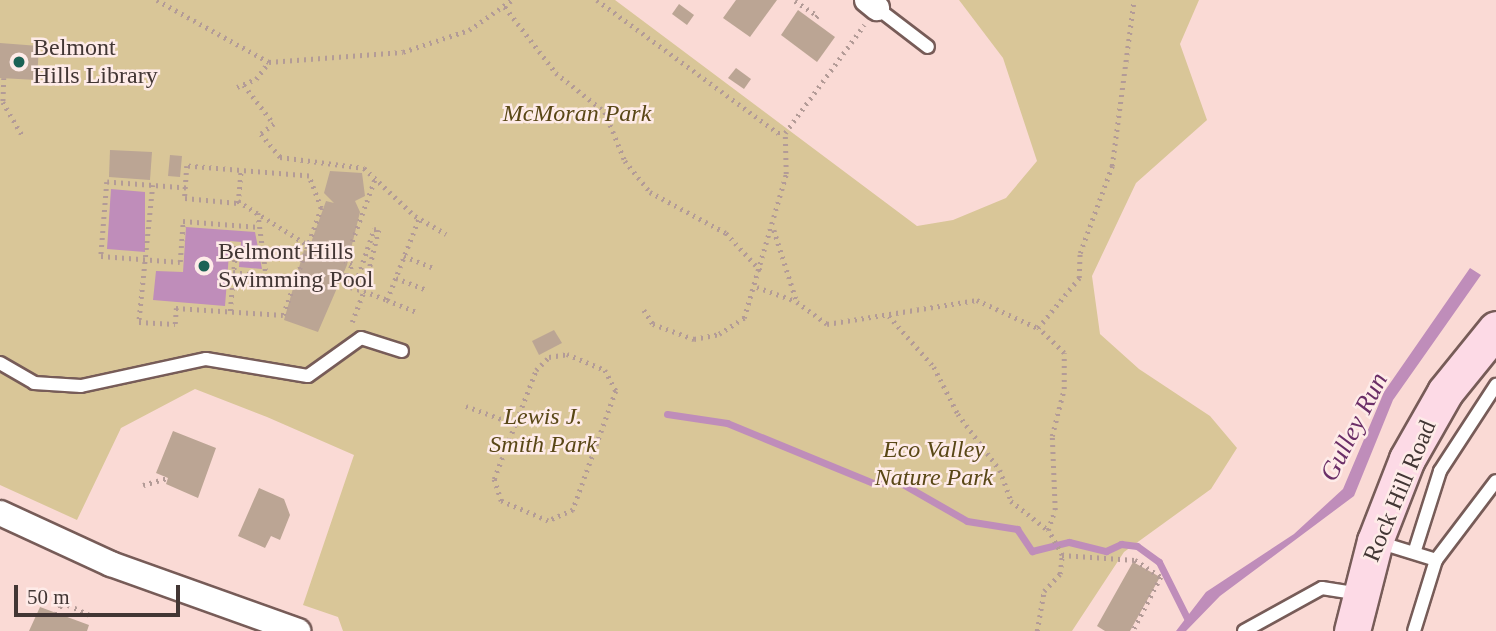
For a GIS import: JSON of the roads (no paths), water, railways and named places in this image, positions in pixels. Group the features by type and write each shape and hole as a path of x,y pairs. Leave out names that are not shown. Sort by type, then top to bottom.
{"main road":[{"name":"Rock Hill Road","path":"1352,631 1374,541 1427,421 1496,329"}],"street":[{"path":"0,513 111,564 298,631"}],"lane":[{"path":"872,4 928,47"},
{"path":"0,363 34,383 55,386 206,359 308,376 361,338 402,351"},
{"path":"1415,550 1440,471 1496,385"},
{"path":"1414,631 1436,560 1496,481"},
{"path":"1374,541 1415,550 1436,560"},
{"path":"1244,631 1322,587 1360,594"}],"waterway":[{"path":"667,414 727,423 873,483 899,482 967,521 1017,529 1032,551 1069,542 1106,551 1121,544 1137,546 1159,562 1188,620"}],"place":[{"name":"Belmont Hills Library","path":"19,62"},
{"name":"Belmont Hills Swimming Pool","path":"204,266"}],"park label":[{"name":"McMoran Park","path":"577,114"},
{"name":"Lewis J. Smith Park","path":"543,431"},
{"name":"Eco Valley Nature Park","path":"934,464"}],"water label":[{"name":"Gulley Run","path":"1354,427"}]}
